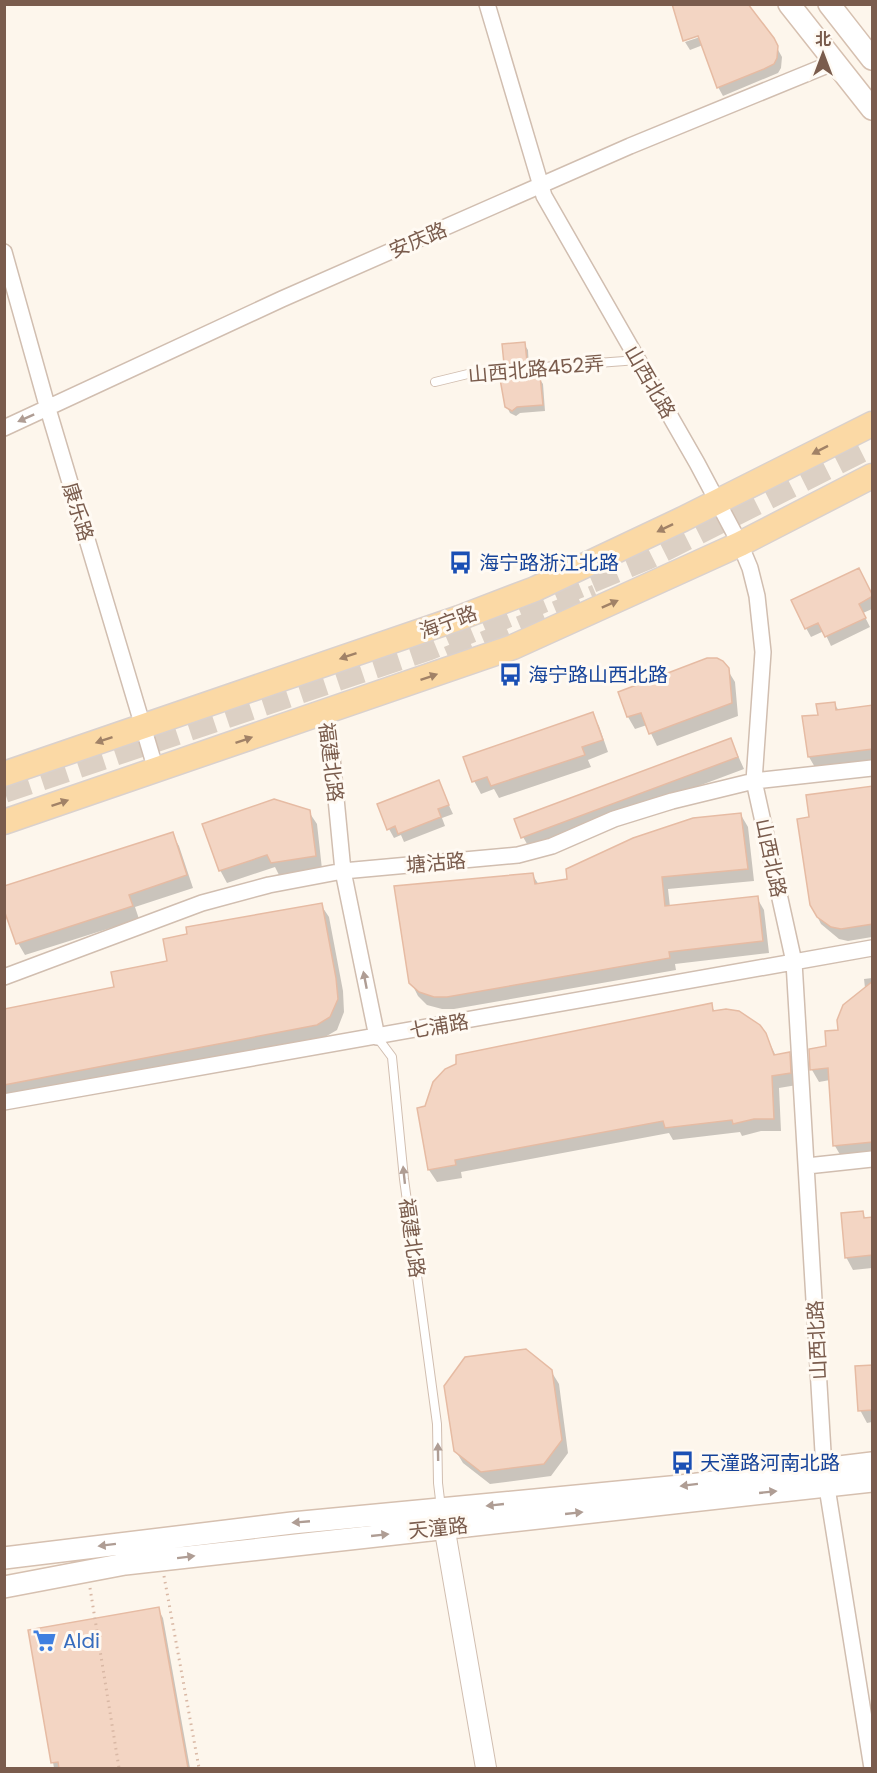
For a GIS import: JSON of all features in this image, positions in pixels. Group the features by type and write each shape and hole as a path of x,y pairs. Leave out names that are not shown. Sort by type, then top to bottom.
{"main road":[{"path":"789,4 873,110"},
{"path":"829,4 873,59"},
{"name":"海宁路","path":"4,774 494,605 608,556 873,424"},
{"path":"4,822 513,646 740,544 873,476"},
{"name":"天潼路","path":"826,1477 873,1463"},
{"name":"天潼路","path":"4,1587 124,1564 681,1486 826,1477 873,1480"},
{"name":"天潼路","path":"4,1558 292,1523 443,1519"}],"street":[{"name":"山西北路","path":"487,4 547,201 740,544 750,568 757,596 763,652 754,781 794,962 826,1477 870,1730 872,1768"},
{"name":"安庆路","path":"4,428 282,300 630,146 835,62"},
{"name":"康乐路","path":"4,252 48,409 156,770"},
{"name":"福建北路","path":"325,712 344,871 377,1037"},
{"name":"塘沽路","path":"4,977 213,900 269,885 344,871 501,858 552,846 614,819 652,806 754,781 873,768"},
{"name":"七浦路","path":"4,1102 873,948"},
{"path":"807,1166 873,1159"},
{"name":"福建北路","path":"443,1519 486,1768"}],"lane":[{"name":"山西北路452弄","path":"435,382 476,372 638,360"},
{"name":"福建北路","path":"377,1037 392,1058 404,1179 437,1424 438,1483 443,1519"}],"path":[{"path":"161,1560 199,1768"},
{"path":"87,1571 119,1768"}],"building":[{"path":"672,4 748,4 778,46 774,64 717,88 698,36 683,41"},
{"path":"525,342 527,362 504,364 502,344"},
{"path":"528,374 528,377 540,376 543,405 517,407 512,411 505,407 500,379 506,379 505,376"},
{"path":"859,568 873,596 859,604 866,618 825,637 818,623 805,629 791,600"},
{"path":"707,658 717,658 729,668 732,703 649,734 641,713 627,717 618,692"},
{"path":"835,702 836,710 873,705 873,749 808,757 802,716 818,715 816,704"},
{"path":"593,712 603,740 582,747 585,755 491,786 487,777 472,782 463,757"},
{"path":"731,738 738,757 521,838 514,819"},
{"path":"439,780 449,805 438,809 441,817 398,834 395,826 387,830 377,804"},
{"path":"873,786 873,924 841,929 831,927 817,917 810,905 797,819 809,817 806,795"},
{"path":"274,799 310,810 316,856 271,863 267,855 219,871 202,824"},
{"path":"741,813 748,869 662,877 665,906 758,896 763,941 669,952 670,958 447,997 434,997 419,992 409,983 394,886 533,873 535,884 567,879 566,869 633,838 693,818"},
{"path":"173,832 187,875 129,895 133,906 16,944 4,910 4,886"},
{"path":"322,903 338,999 330,1017 317,1025 4,1085 4,1009 114,987 111,972 167,961 163,939 187,934 186,927"},
{"path":"873,981 873,1142 833,1146 828,1068 810,1070 809,1049 826,1046 825,1031 838,1030 837,1020 843,1005"},
{"path":"712,1003 713,1011 726,1009 739,1011 760,1025 766,1033 774,1055 790,1052 791,1073 772,1076 774,1119 754,1119 733,1124 732,1120 665,1128 663,1121 455,1160 456,1165 428,1170 417,1108 425,1106 433,1082 445,1069 456,1064 456,1055"},
{"path":"863,1211 864,1218 873,1217 873,1255 845,1258 841,1213"},
{"path":"526,1349 552,1370 562,1440 544,1464 481,1472 454,1451 444,1386 465,1357"},
{"path":"873,1365 873,1410 858,1411 855,1366"},
{"path":"159,1607 188,1768 59,1768 58,1762 51,1763 28,1630"}],"tunnel":[{"path":"4,790 427,648 649,556 872,444"},
{"path":"449,659 597,597"}],"place":[{"name":"海宁路浙江北路","path":"461,563"},
{"name":"海宁路山西北路","path":"510,675"},
{"name":"天潼路河南北路","path":"682,1463"},
{"name":"Aldi","path":"45,1641"}]}
